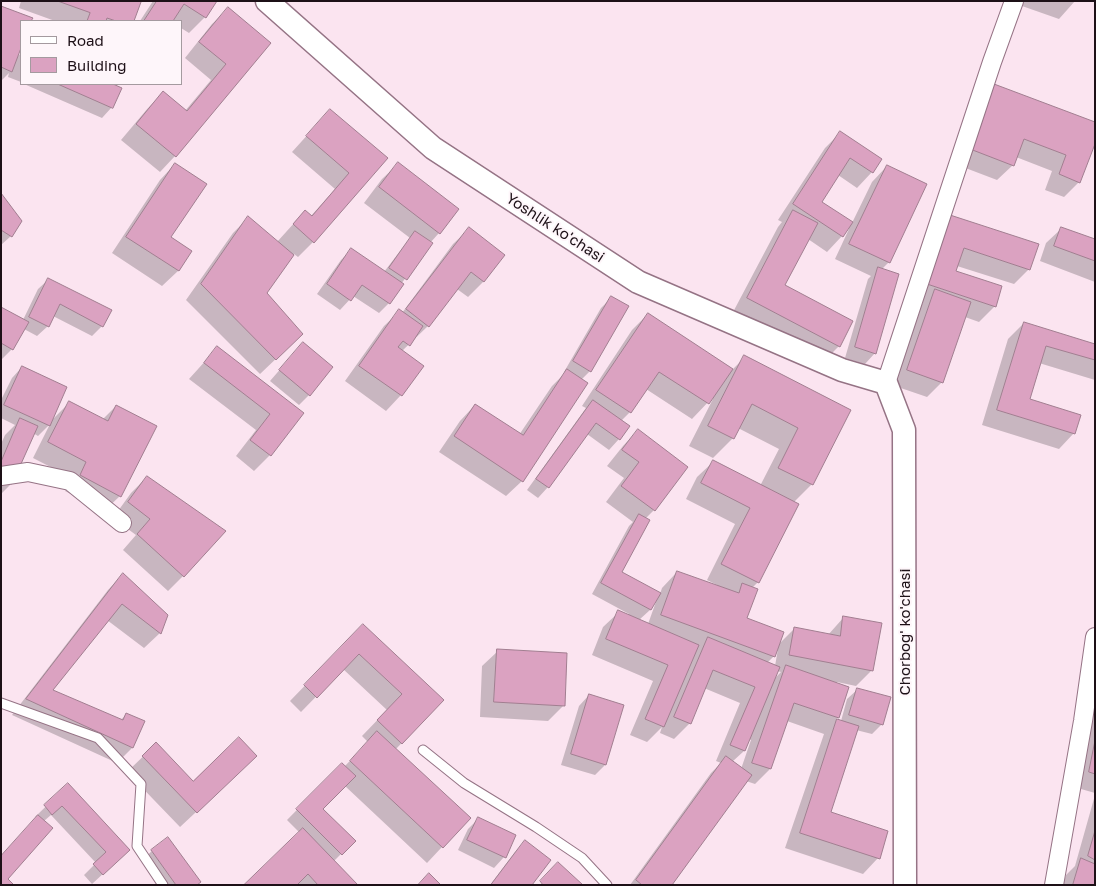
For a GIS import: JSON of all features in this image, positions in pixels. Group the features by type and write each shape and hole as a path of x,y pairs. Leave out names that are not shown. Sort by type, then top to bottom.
{"street":[{"name":"Yoshlik ko'chasi","path":"267,1 433,148 638,282 842,370 886,383"},
{"path":"886,383 1014,1"},
{"name":"Chorbog' ko'chasi","path":"886,383 904,430 905,885"},
{"path":"1,476 28,472 70,481 122,523"},
{"path":"1054,885 1083,721 1095,636"}],"lane":[{"path":"1,703 98,738 141,784 137,846 163,885"},
{"path":"423,750 464,783 582,858 607,885"}],"building":[{"path":"58,1 141,2 134,20 113,20 107,18 106,20 87,20 90,13"},
{"path":"157,1 217,1 206,18 184,4 174,20 145,20"},
{"path":"1,6 33,18 32,20 20,20 20,51 12,72 1,67"},
{"path":"228,7 271,43 176,157 136,124 163,91 187,111 226,64 199,42"},
{"path":"994,84 1095,122 1095,144 1080,183 1059,174 1066,155 1024,139 1014,166 970,149"},
{"path":"60,85 115,85 122,88 113,108"},
{"path":"330,109 388,158 314,243 293,224 305,210 312,216 349,173 306,136"},
{"path":"840,131 882,159 873,173 850,158 822,202 853,222 843,237 793,204"},
{"path":"398,162 459,209 440,234 379,187"},
{"path":"175,163 207,184 171,237 192,251 179,271 126,237"},
{"path":"887,165 927,184 890,263 849,244"},
{"path":"1,193 22,221 12,237 1,230"},
{"path":"793,210 818,223 785,285 853,321 840,347 747,298"},
{"path":"950,215 1039,244 1030,270 964,248 956,271 1002,286 996,307 927,284"},
{"path":"248,216 294,255 267,293 303,334 276,360 201,284"},
{"path":"469,227 505,255 484,282 471,272 429,327 406,309"},
{"path":"1061,227 1095,239 1095,261 1054,246"},
{"path":"415,231 433,243 407,280 389,268"},
{"path":"351,248 404,284 390,304 362,285 351,301 327,284"},
{"path":"878,267 899,274 876,354 855,347"},
{"path":"48,278 112,310 103,327 60,304 49,327 29,317"},
{"path":"935,289 971,302 943,383 907,370"},
{"path":"611,296 629,306 591,372 573,361"},
{"path":"1,307 29,322 13,350 1,343"},
{"path":"399,309 423,326 410,346 403,341 398,347 424,366 402,396 359,366"},
{"path":"648,313 733,369 709,404 659,372 631,413 596,390"},
{"path":"1024,322 1095,344 1095,360 1046,346 1030,399 1081,415 1075,434 997,410"},
{"path":"303,342 333,367 310,396 279,370"},
{"path":"217,346 304,413 271,456 250,440 270,414 204,363"},
{"path":"744,355 851,410 813,485 778,468 798,428 752,404 734,439 708,426"},
{"path":"22,366 67,387 50,426 4,405"},
{"path":"567,369 588,383 523,482 454,436 475,404 523,435"},
{"path":"593,400 630,426 620,440 596,423 549,488 536,479"},
{"path":"69,401 108,421 116,405 157,426 121,497 80,475 86,462 48,442"},
{"path":"20,418 38,426 12,484 1,479 1,462"},
{"path":"638,429 688,467 655,511 621,486 639,462 622,450"},
{"path":"713,460 799,504 759,583 721,564 750,508 701,483"},
{"path":"147,476 226,531 184,577 137,534 150,519 128,502"},
{"path":"639,514 650,520 622,572 661,593 651,610 601,583"},
{"path":"677,571 739,593 742,583 758,589 747,618 784,632 775,657 661,615"},
{"path":"123,573 168,615 161,634 122,604 53,690 123,720 126,713 145,721 133,748 26,699"},
{"path":"618,610 699,645 664,727 645,719 668,665 606,639"},
{"path":"843,616 882,623 873,671 789,655 794,627 840,636"},
{"path":"363,624 444,700 402,744 377,720 402,694 359,654 317,698 304,685"},
{"path":"708,637 780,667 745,751 730,745 755,687 713,670 691,724 674,717"},
{"path":"497,649 567,653 565,706 494,702"},
{"path":"786,665 849,687 839,718 794,703 771,769 752,763"},
{"path":"857,688 891,697 883,725 849,715"},
{"path":"589,694 624,705 606,765 571,754"},
{"path":"837,719 859,726 831,812 888,831 880,859 800,833"},
{"path":"377,731 471,818 443,848 350,761"},
{"path":"239,737 257,756 197,813 142,756 156,742 193,781"},
{"path":"1095,741 1095,774 1089,772"},
{"path":"726,756 752,775 672,885 642,885 636,880"},
{"path":"342,763 356,776 323,809 356,841 342,855 296,809"},
{"path":"68,783 130,850 103,875 93,864 106,852 62,806 52,815 44,805"},
{"path":"38,815 53,828 8,879 14,885 1,885 1,856"},
{"path":"478,817 516,835 506,858 467,840"},
{"path":"303,828 358,885 318,885 308,874 297,885 244,885"},
{"path":"1095,831 1095,860 1088,856"},
{"path":"168,837 201,882 197,885 176,885 151,850"},
{"path":"525,840 551,860 532,885 491,885"},
{"path":"1081,858 1095,864 1095,885 1073,885"},
{"path":"558,862 583,885 543,885 540,881"},
{"path":"429,873 441,885 418,885"}]}
